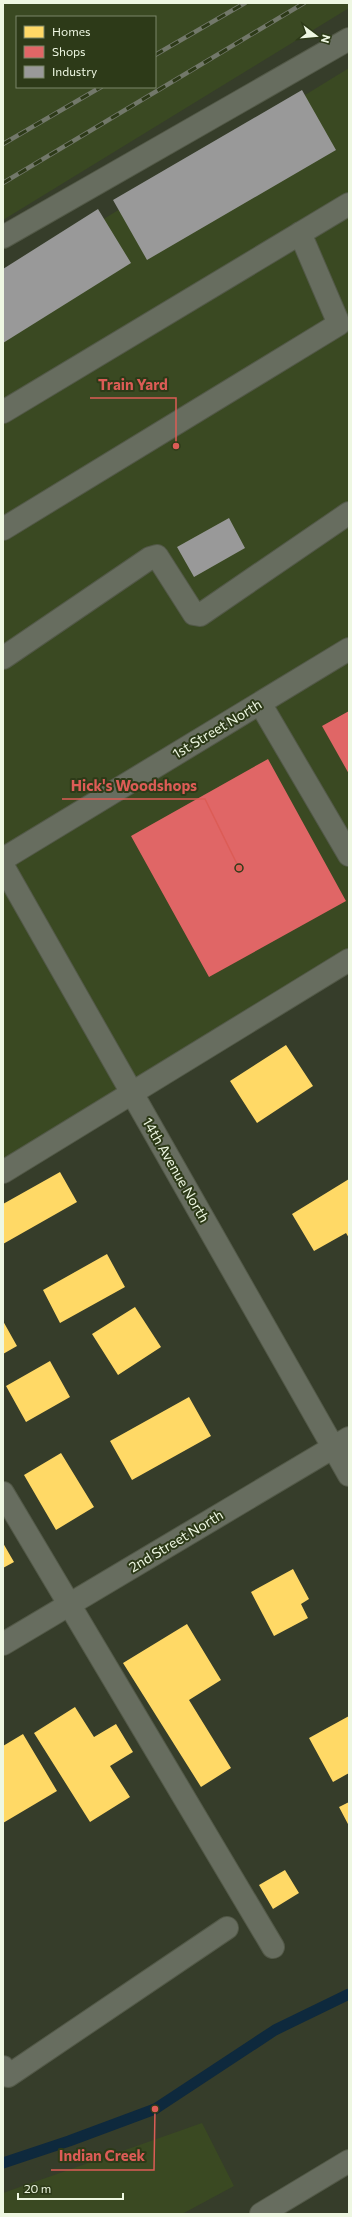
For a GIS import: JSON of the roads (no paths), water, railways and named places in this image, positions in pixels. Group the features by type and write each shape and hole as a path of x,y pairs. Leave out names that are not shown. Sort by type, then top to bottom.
{"street":[{"path":"3,237 349,39"},
{"path":"3,412 349,204"},
{"path":"3,529 344,322 300,233"},
{"path":"3,658 150,558 157,556 194,614 200,615 349,514"},
{"name":"1st Street North","path":"3,859 349,649"},
{"path":"260,703 349,855"},
{"name":"14th Avenue North","path":"3,866 132,1094 341,1443 349,1475"},
{"path":"3,1172 349,960"},
{"name":"2nd Street North","path":"3,1644 341,1443"},
{"path":"3,1493 273,1947"},
{"path":"6,2072 227,1928"},
{"path":"261,2214 349,2161"}],"waterway":[{"path":"3,2163 69,2141 155,2109 275,2030 349,1994"}],"railway":[{"path":"156,54 245,3"},
{"path":"3,183 304,3"},
{"path":"3,144 99,88"}],"place":[{"name":"Train Yard","path":"176,446"},
{"name":"Hick's Woodshops","path":"239,868"},
{"name":"Indian Creek","path":"155,2109"}]}
